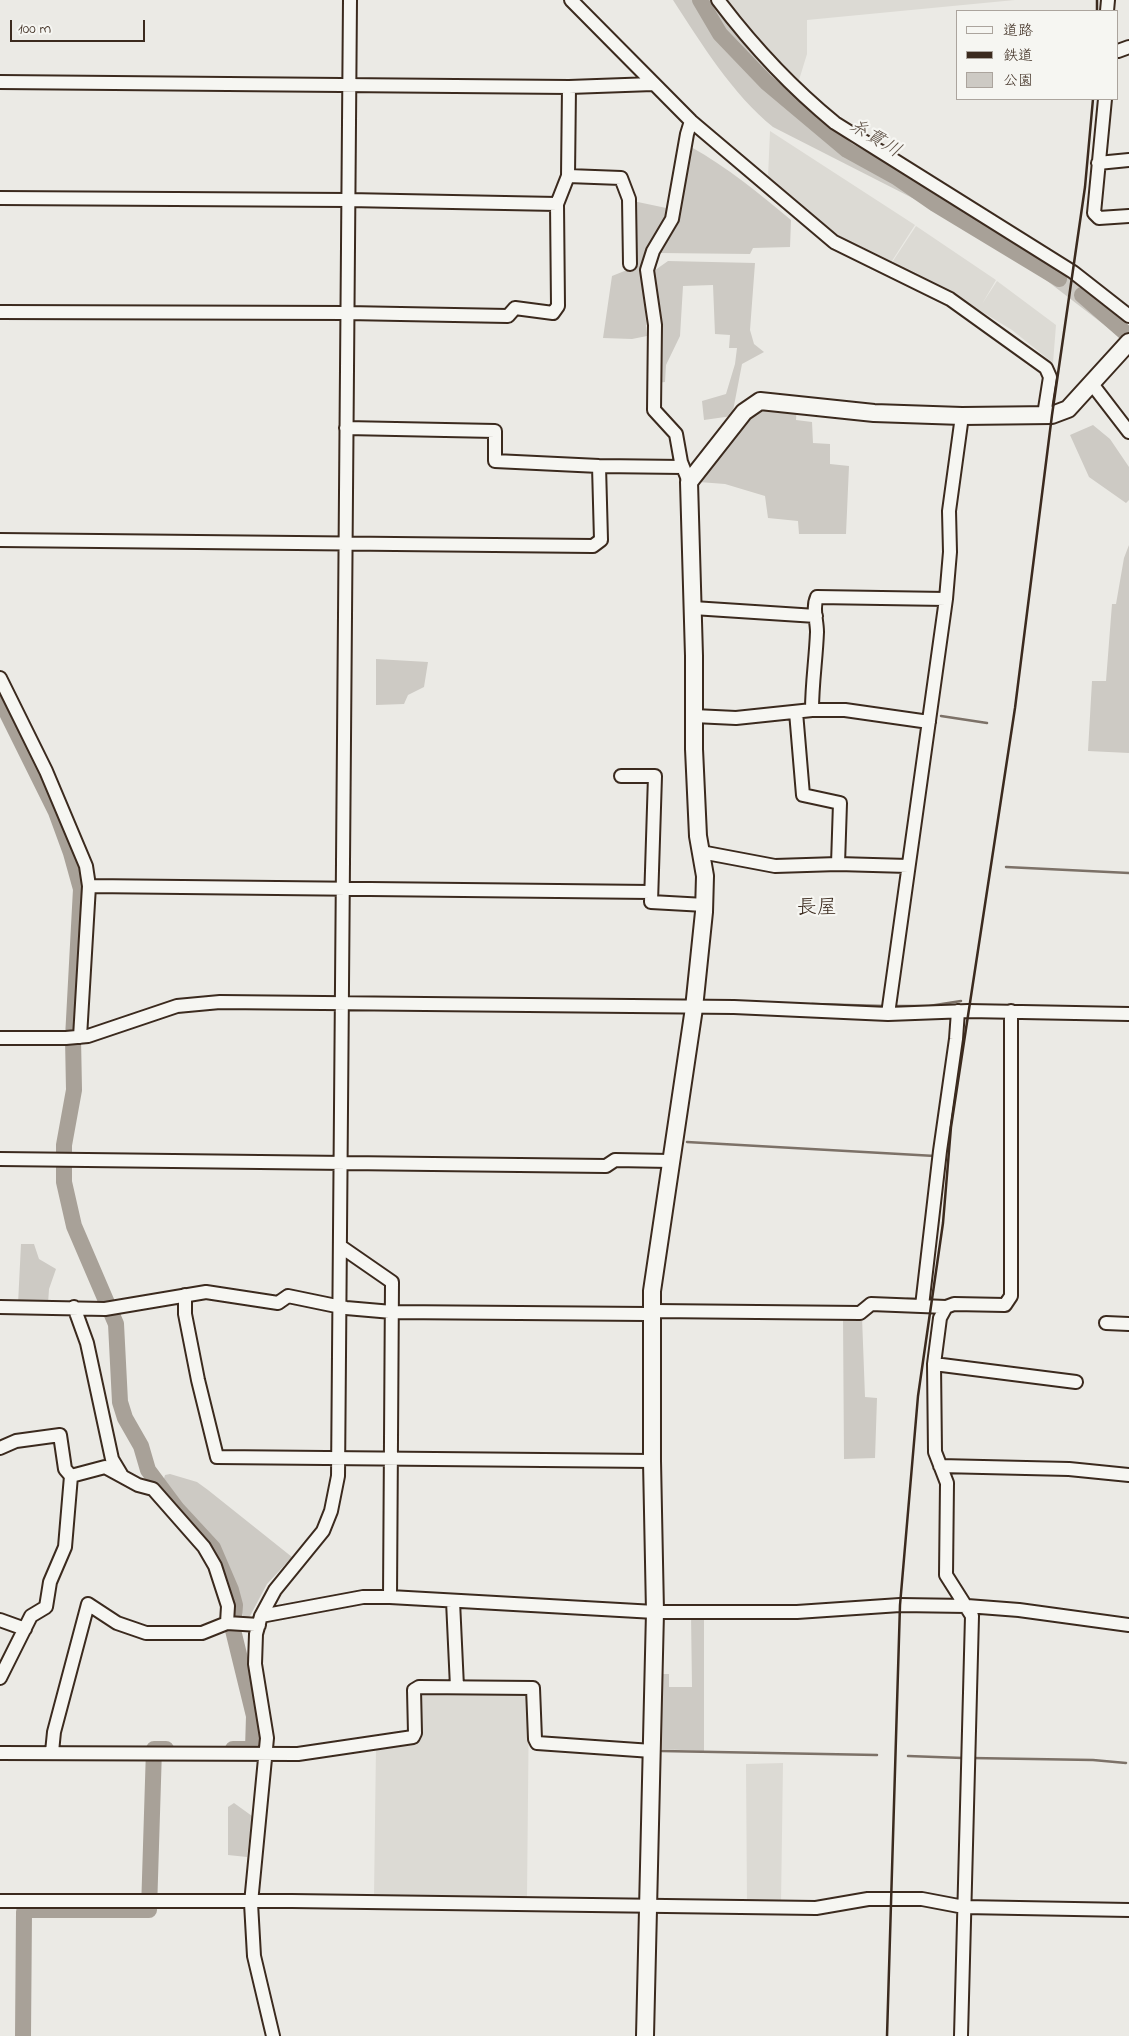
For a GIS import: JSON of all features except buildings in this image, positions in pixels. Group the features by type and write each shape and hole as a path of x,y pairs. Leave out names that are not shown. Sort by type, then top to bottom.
{"main road":[{"path":"645,2036 655,1612 652,1461 652,1291 694,1008 705,876 698,836 689,482 744,412 760,401 874,413 962,416 1044,415 1068,409 1126,345"}],"street":[{"path":"273,2036 254,1956 250,1903 253,1856 266,1754 265,1722 255,1664 255,1645 260,1621 275,1590 323,1531 336,1495 338,1458 341,1163 340,1003 350,0"},
{"path":"571,0 692,121 834,242 950,299 1046,368 1050,377 1044,415"},
{"path":"718,0 745,36 801,93 835,122 1074,272 1129,316"},
{"path":"0,82 569,87 653,84"},
{"path":"0,312 347,313 508,316 515,308 553,313 558,306 556,204 568,176 569,87"},
{"path":"1105,100 1094,213 1099,218 1129,216"},
{"path":"689,482 676,434 654,410 655,325 647,270 653,251 672,218 687,134 692,121"},
{"path":"1098,163 1129,160"},
{"path":"568,176 621,178 629,199 630,264"},
{"path":"0,198 348,200 556,204"},
{"path":"1092,384 1129,432"},
{"path":"888,1014 946,599 950,552 949,511 962,416"},
{"path":"346,428 495,431 495,461 599,466 684,467"},
{"path":"0,540 593,546 601,540 599,466"},
{"path":"812,710 816,616 814,604 817,597 946,599"},
{"path":"693,608 816,616"},
{"path":"0,678 46,771 86,866 89,886 80,1037"},
{"path":"694,716 736,718 812,710 845,710 928,722"},
{"path":"796,712 803,795 840,803 838,864"},
{"path":"621,776 655,776 651,902 704,905"},
{"path":"701,852 775,866 838,864 908,866"},
{"path":"89,886 651,892"},
{"path":"0,1038 80,1037 177,1006 196,1002 782,1008 888,1014 958,1011 1129,1014"},
{"path":"922,1306 958,1011"},
{"path":"0,1307 110,1308 206,1292 278,1303 288,1296 339,1307 392,1312 860,1313 871,1304 946,1307 954,1304 1004,1304 1011,1296 1011,1012"},
{"path":"0,1159 606,1166 615,1160 670,1161"},
{"path":"340,1246 392,1282 390,1597"},
{"path":"185,1296 185,1314 198,1380 217,1457 652,1461"},
{"path":"74,1307 87,1343 112,1459 122,1476"},
{"path":"946,1307 940,1318 934,1364 935,1452 947,1483 946,1575 972,1616 961,2036"},
{"path":"1106,1323 1129,1324"},
{"path":"934,1364 1076,1382"},
{"path":"0,1448 16,1441 60,1435 65,1469 71,1476 65,1547 50,1582 46,1607 31,1616 0,1678"},
{"path":"940,1466 1069,1469 1129,1475"},
{"path":"71,1476 105,1467 138,1485 153,1489 204,1547 214,1566 228,1606 227,1623"},
{"path":"52,1752 54,1732 88,1604 117,1623 146,1633 202,1633 227,1623 260,1621 363,1597 655,1612 797,1612 900,1605 967,1606 1019,1610 1129,1625"},
{"path":"453,1601 457,1687"},
{"path":"0,1620 25,1629"},
{"path":"0,1753 298,1754 412,1737 415,1733 414,1690 418,1687 533,1688 535,1739 537,1743 652,1751"},
{"path":"0,1901 648,1905 816,1908 868,1899 922,1899 964,1907 1129,1910"}],"shaded area":[{"path":"725,0 1015,0 807,20 807,54 799,80 744,24"},
{"path":"770,131 915,225 890,264 848,242 802,209 768,177"},
{"path":"916,226 996,280 982,304 997,281 1056,325 1053,363 1012,330 979,310 891,264"},
{"path":"422,1691 526,1691 529,1695 527,1897 374,1896 376,1747 418,1742 418,1695"},
{"path":"783,1763 781,1904 747,1905 746,1764"}],"green space":[{"path":"673,0 714,0 788,89 842,137 998,232 1086,290 1129,326 1129,344 1042,277 930,207 773,127 744,100 718,68"},
{"path":"691,147 730,172 791,220 790,247 753,248 750,254 660,253 674,222"},
{"path":"633,201 671,209 644,291 647,336 632,339 603,338 612,276 632,268"},
{"path":"668,261 755,263 750,330 754,344 764,352 742,364 732,416 704,420 702,401 726,394 735,364 737,348 729,348 730,335 715,334 713,285 683,286 680,336 666,365 665,382 657,383 651,273"},
{"path":"797,405 796,420 812,422 813,443 830,444 830,464 849,466 846,534 799,534 798,521 768,518 765,496 725,484 699,482 755,408"},
{"path":"1093,425 1110,439 1129,467 1129,500 1126,503 1089,477 1070,435"},
{"path":"1129,545 1129,753 1088,751 1092,681 1106,681 1112,604 1116,604 1124,558"},
{"path":"376,659 428,662 424,687 408,695 404,704 376,705"},
{"path":"21,1244 34,1244 39,1259 56,1269 49,1289 48,1304 18,1304"},
{"path":"843,1317 862,1317 865,1397 877,1398 875,1458 844,1459"},
{"path":"170,1474 197,1482 292,1557 267,1584 250,1616 244,1619 234,1588 212,1541 174,1503 163,1482 165,1475"},
{"path":"691,1614 704,1614 704,1751 658,1749 660,1674 669,1674 669,1687 692,1687"},
{"path":"234,1803 252,1816 247,1857 228,1855 228,1807"}],"waterway":[{"name":"糸貫川","path":"700,0 720,34 766,82 847,150 896,177 935,204 1059,279"},
{"name":"糸貫川","path":"1082,295 1129,336"},
{"path":"0,699 56,812 71,853 81,889 73,1038 74,1090 64,1145 64,1182 74,1226 116,1324 120,1402 125,1418 141,1446 148,1470 177,1509 213,1548 231,1590 235,1605 233,1630 254,1716 253,1749 233,1749"},
{"path":"941,716 987,723"},
{"path":"1006,867 1129,873"},
{"path":"893,1006 929,1006 961,1001"},
{"path":"812,1004 885,1006"},
{"path":"687,1142 935,1156"},
{"path":"907,1299 918,1299"},
{"path":"23,2036 24,1912 26,1910 149,1910 154,1749 166,1749"},
{"path":"662,1751 877,1755"},
{"path":"908,1756 963,1758"},
{"path":"971,1758 1093,1760 1126,1763"}],"railway":[{"path":"1097,0 1097,10"},
{"path":"887,2036 900,1605 918,1396 943,1223 951,1127 1015,708 1052,415 1085,187 1093,100"}],"district":[{"name":"長屋","path":"817,910"}]}
